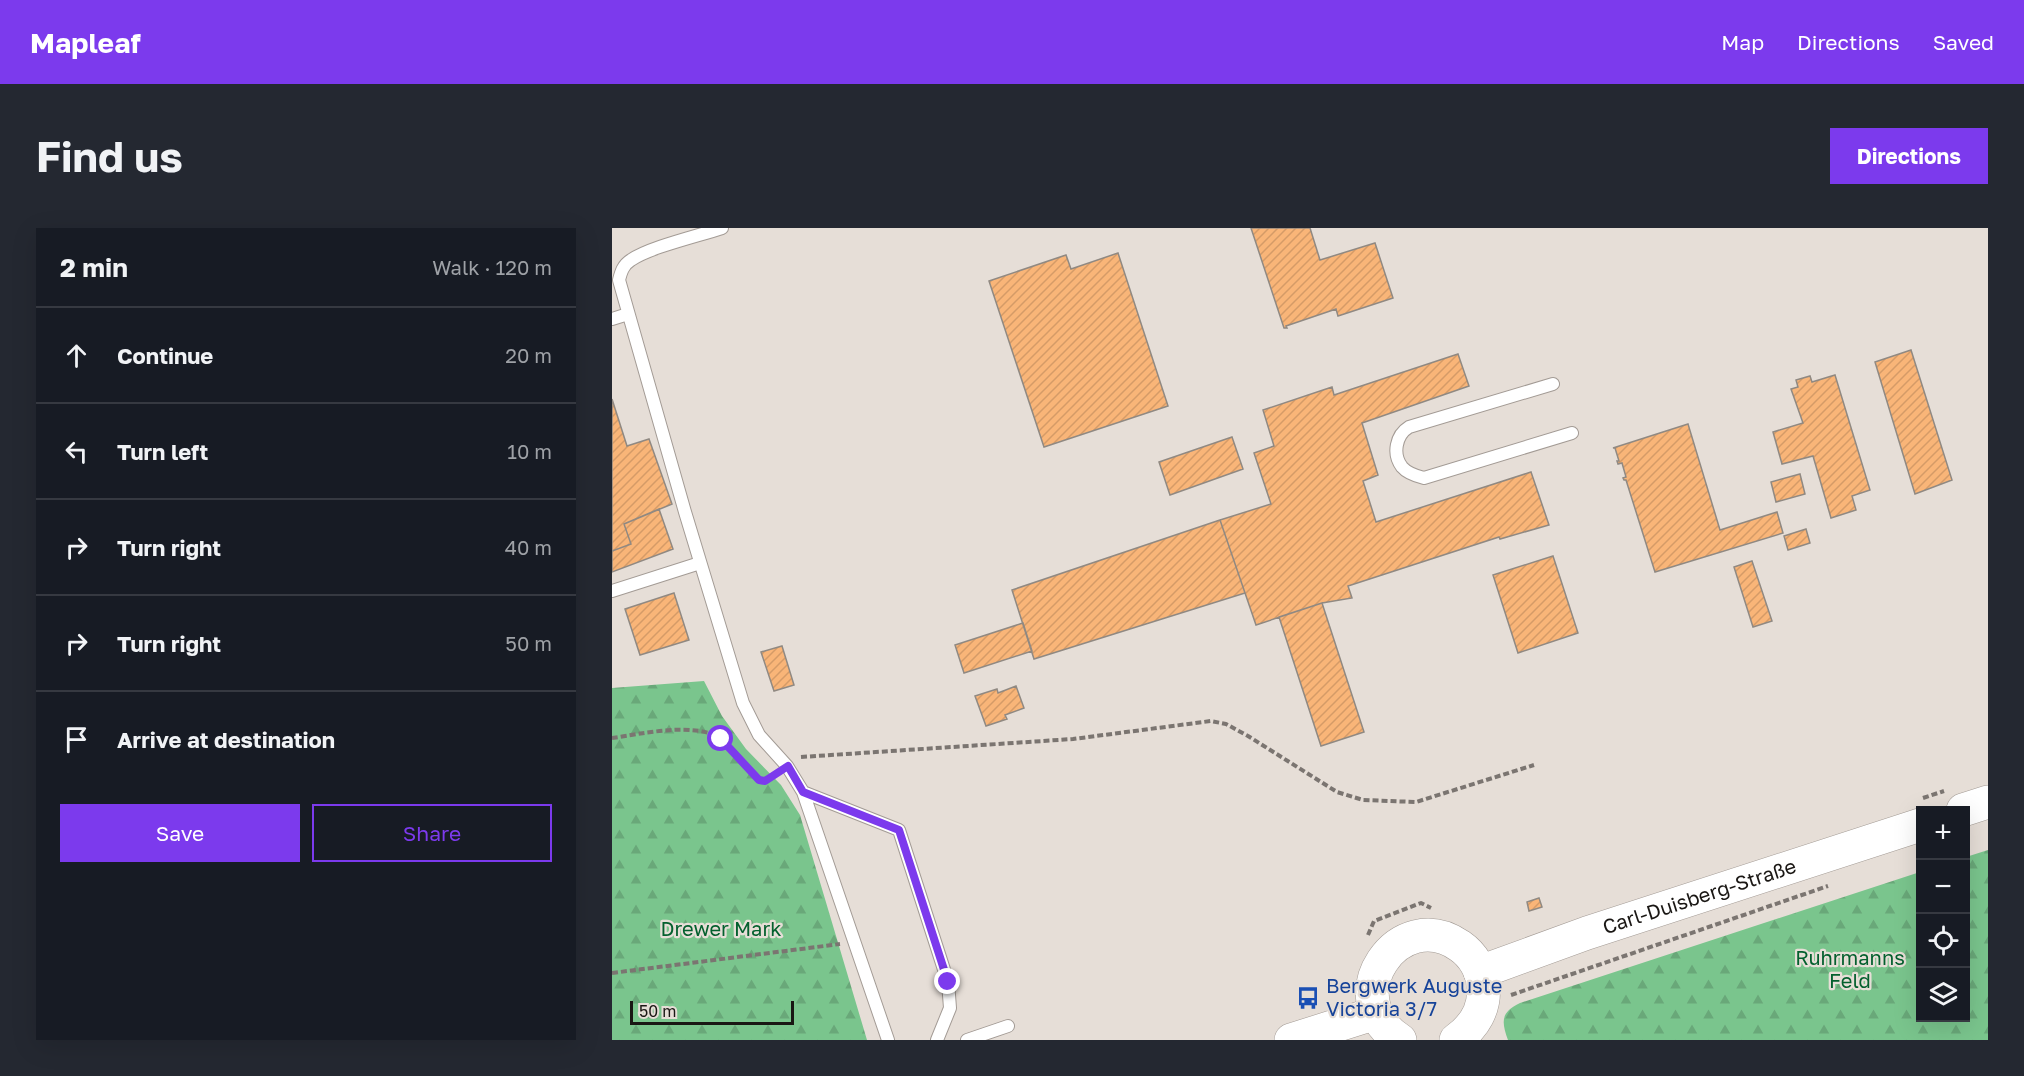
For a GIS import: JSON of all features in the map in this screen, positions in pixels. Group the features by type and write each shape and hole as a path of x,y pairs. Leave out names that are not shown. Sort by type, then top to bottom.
{"main road":[{"path":"1970,808 1988,802"},
{"name":"Carl-Duisberg-Straße","path":"1480,972 1587,933 1916,826"},
{"path":"1400,1040 1387,1029 1376,1013 1372,994 1375,974 1384,957 1391,950 1408,940 1425,936 1450,941 1465,950 1480,972 1483,986 1481,1007 1472,1026 1456,1040"},
{"path":"1291,1040 1376,1013"}],"lane":[{"path":"722,228 646,252 625,265 619,280 700,563 743,703 759,735 788,766 803,792 888,1040"},
{"path":"612,319 628,314"},
{"path":"1553,384 1409,427 1401,432 1397,442 1402,467 1414,476 1424,478 1572,433"},
{"path":"612,591 700,563"},
{"path":"803,792 899,830 948,982 950,1008 937,1040"},
{"path":"967,1040 1008,1026"}],"path":[{"path":"612,738 684,730 711,733 733,750 759,780 765,781 799,757 807,755 1073,739 1211,721 1226,724 1248,736 1336,792 1363,800 1416,802 1534,765"},
{"path":"1511,995 1837,883"},
{"path":"612,973 855,942"}],"green space":[{"name":"Drewer Mark","path":"704,681 722,716 746,749 781,785 800,815 867,1040 612,1040 612,688"},
{"name":"Ruhrmanns Feld","path":"1988,850 1988,1040 1508,1040 1504,1018 1509,1010 1520,1003 1916,873 1916,1022 1970,1022 1970,856"}],"building":[{"path":"1251,228 1310,228 1320,260 1375,243 1393,298 1338,316 1336,309 1284,328"},
{"path":"1118,253 1168,406 1044,447 989,281 1066,255 1071,269"},
{"path":"1911,350 1952,480 1915,494 1875,362"},
{"path":"1458,354 1469,386 1362,423 1378,475 1363,481 1376,522 1531,472 1549,525 1500,539 1499,537 1348,586 1352,598 1322,603 1256,625 1220,520 1271,504 1254,453 1274,446 1263,410 1332,387 1334,395"},
{"path":"1835,375 1870,490 1852,496 1856,510 1831,518 1813,456 1782,464 1773,432 1803,423 1791,389 1798,387 1796,380 1810,376 1812,382"},
{"path":"612,399 627,446 649,439 672,504 624,524 631,544 612,551"},
{"path":"1688,424 1720,530 1777,512 1783,533 1655,572 1626,480 1623,478 1626,477 1622,463 1618,464 1615,448 1613,448"},
{"path":"1232,437 1243,469 1170,495 1159,462"},
{"path":"1800,474 1805,494 1776,502 1771,482"},
{"path":"659,509 673,549 612,572 612,551 631,544 624,524"},
{"path":"1220,520 1245,593 1034,659 1012,590"},
{"path":"1806,529 1810,543 1788,550 1784,536"},
{"path":"1553,556 1578,633 1518,653 1493,575"},
{"path":"1752,561 1772,621 1753,627 1734,567"},
{"path":"674,593 689,640 640,655 625,609"},
{"path":"1322,603 1364,732 1321,746 1279,617"},
{"path":"1023,623 1032,651 964,673 955,645"},
{"path":"782,646 794,685 774,691 761,652"},
{"path":"1016,686 1024,708 1005,715 1007,719 986,726 975,696 997,689 998,693"},
{"path":"1539,898 1542,907 1529,911 1527,902"}],"place":[{"name":"Bergwerk Auguste Victoria 3/7","path":"1308,998"}],"route":[{"path":"721,739 759,780 765,781 788,766 803,792 899,830 948,982"}]}
